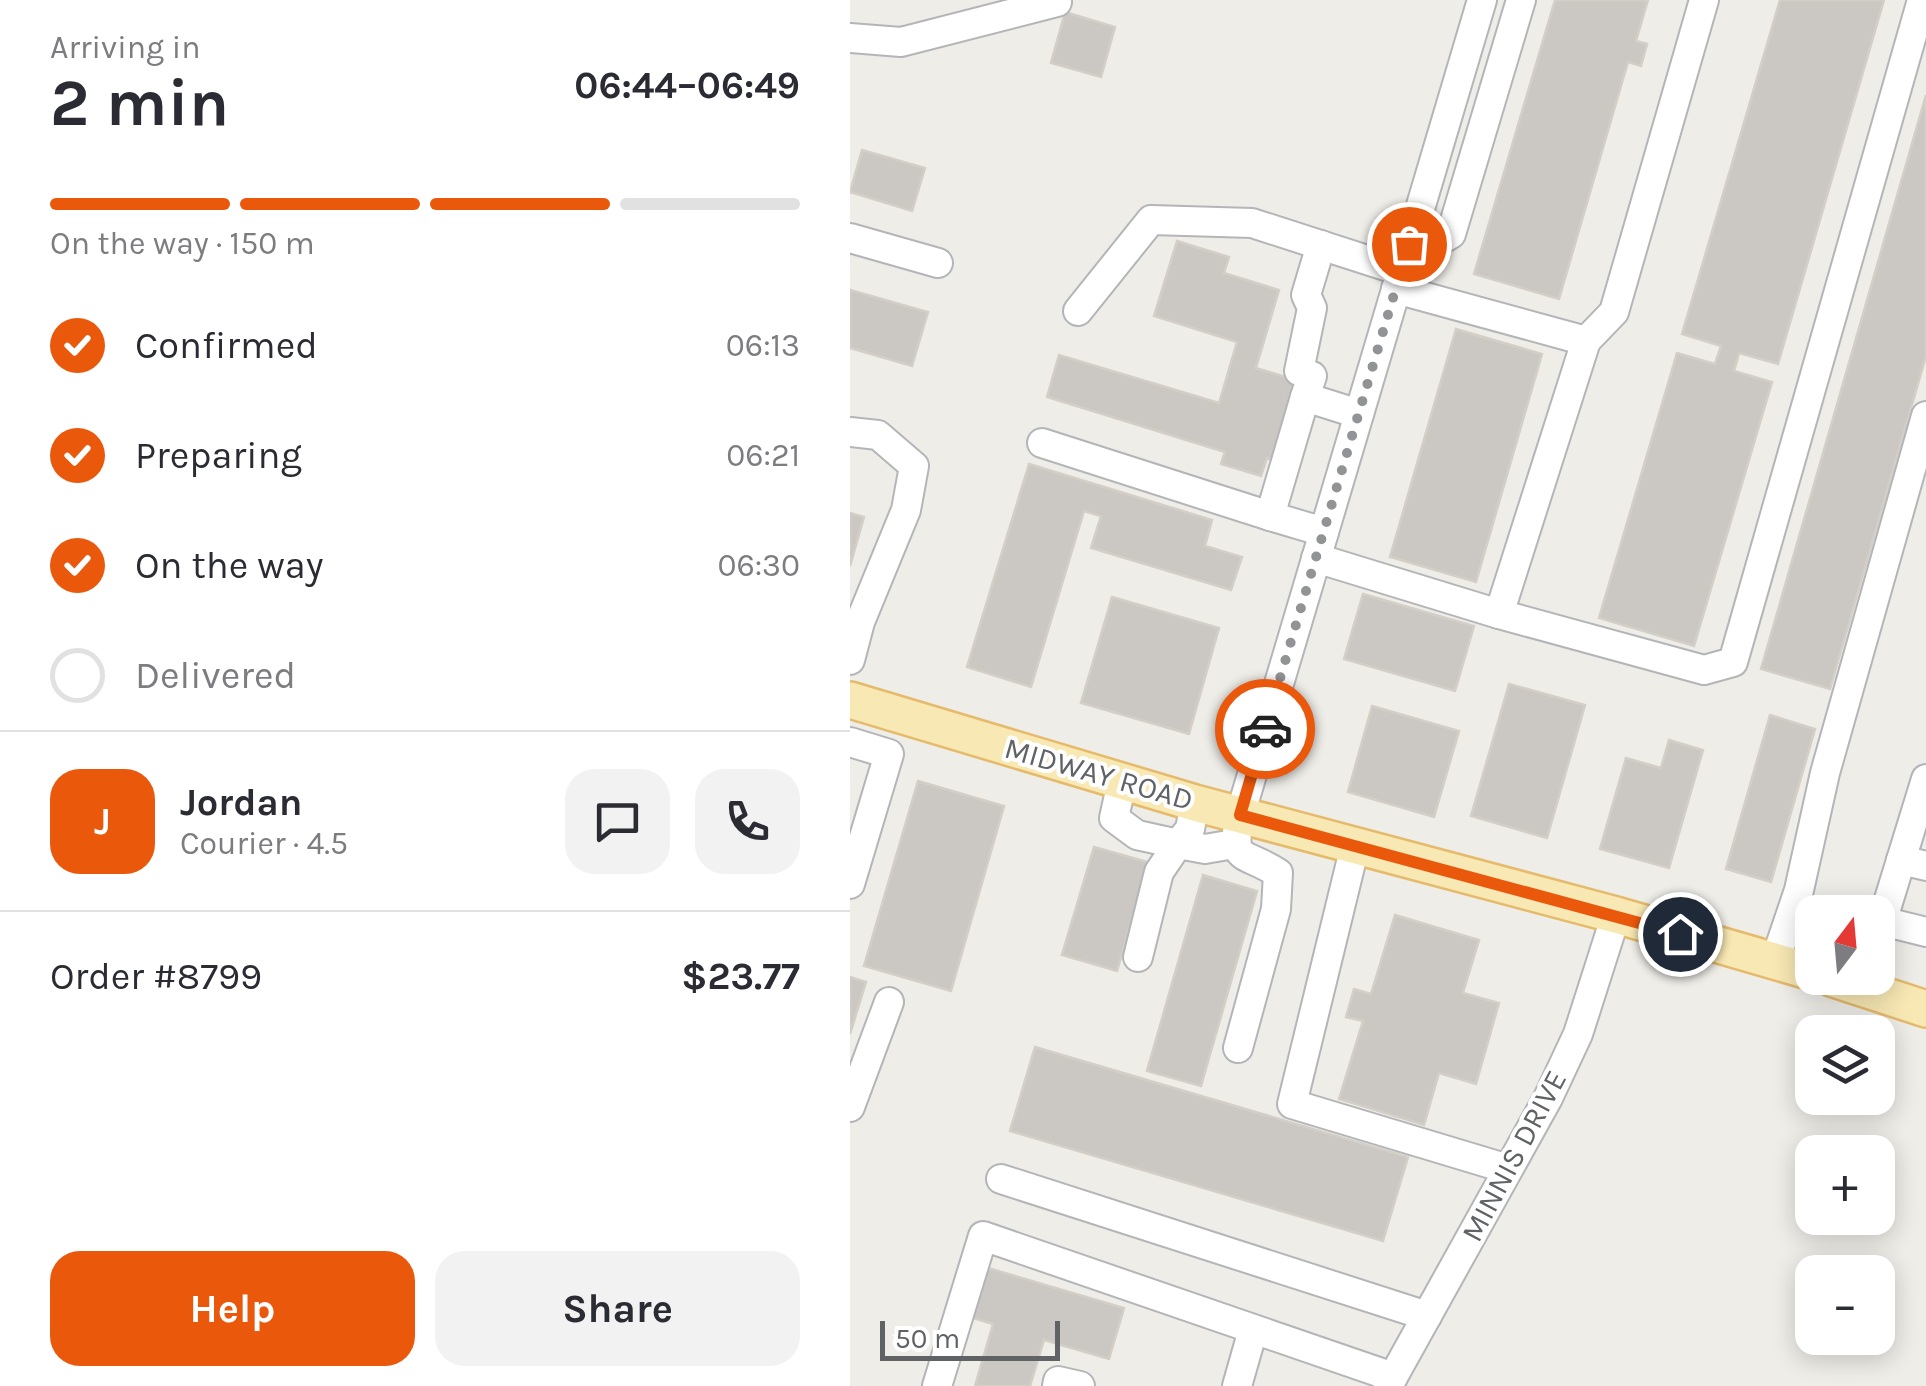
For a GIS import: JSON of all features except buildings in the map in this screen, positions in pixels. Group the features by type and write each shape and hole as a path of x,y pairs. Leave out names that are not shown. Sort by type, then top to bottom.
{"main road":[{"name":"MIDWAY ROAD","path":"859,702 1196,803 1237,830 1355,846 1795,967"},
{"path":"1892,995 1926,1008"}],"street":[{"path":"1238,1048 1280,886 1278,873 1238,854 1237,830 1482,0"},
{"path":"1402,268 1451,234 1521,0"},
{"path":"1500,614 1586,341 1614,312 1704,0"},
{"path":"1042,444 1270,516 1320,545 1500,614 1704,670 1733,662 1922,0"},
{"path":"850,38 901,42 1057,2"},
{"path":"1469,41 1506,49"},
{"path":"1078,310 1151,220 1252,223 1402,268 1586,341"},
{"path":"850,238 938,263"},
{"path":"1270,516 1312,376 1299,371 1312,308 1306,295 1321,245"},
{"path":"1306,397 1358,414"},
{"path":"1775,961 1799,890 1825,774 1926,416"},
{"path":"850,432 878,435 914,466 906,510 860,622 850,660"},
{"path":"850,884 890,754 854,743 859,702"},
{"path":"1895,898 1913,863 1926,779"},
{"path":"1122,782 1114,818 1137,835 1205,849 1237,830"},
{"path":"1138,957 1159,872 1190,829 1196,803"},
{"path":"1355,846 1292,1104 1508,1169"},
{"name":"MINNIS DRIVE","path":"1390,1382 1578,1034 1616,916"},
{"path":"1895,929 1926,932"},
{"path":"850,1107 889,1002"},
{"path":"1001,1179 1426,1316"},
{"path":"937,1386 982,1236 1254,1330 1390,1382"},
{"path":"1237,1386 1254,1330"},
{"path":"1057,1386 1058,1382 1080,1386"}],"way so far":[{"path":"1265,729 1409,244"}],"route":[{"path":"1265,729 1240,815 1680,934"}]}
